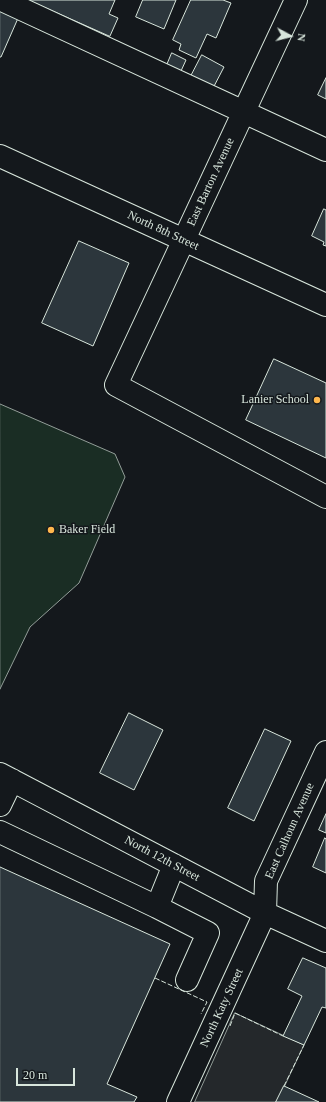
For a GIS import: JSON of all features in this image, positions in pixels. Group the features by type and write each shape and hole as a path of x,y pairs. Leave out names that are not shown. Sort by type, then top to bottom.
{"street":[{"path":"2,0 326,150"},
{"name":"East Barton Avenue","path":"296,0 116,385 326,497"},
{"name":"North 8th Street","path":"0,156 326,305"},
{"name":"East Calhoun Avenue","path":"265,913 266,881 326,752"},
{"path":"0,805 6,777"},
{"name":"North 12th Street","path":"6,777 265,913 326,941"},
{"path":"0,832 157,906 208,934 187,980"},
{"path":"157,906 174,865"},
{"name":"North Katy Street","path":"178,1102 265,913"}],"green space":[{"name":"Baker Field","path":"0,404 115,454 125,477 79,583 30,627 0,689"}],"shaded area":[{"path":"235,1013 304,1045 277,1102 195,1102"}],"building":[{"path":"28,0 115,0 109,14 118,18 110,36"},
{"path":"143,0 176,0 164,29 136,17"},
{"path":"191,0 223,0 231,3 216,38 207,34 196,58 179,50 181,44 173,40"},
{"path":"0,8 19,16 1,57 0,57"},
{"path":"172,53 186,60 181,71 167,65"},
{"path":"202,55 224,67 211,92 189,80"},
{"path":"326,78 326,99 318,95"},
{"path":"324,209 326,210 326,246 323,245 324,242 312,236"},
{"path":"79,241 129,263 93,346 42,323"},
{"path":"274,359 326,383 326,458 246,420"},
{"path":"129,713 163,730 134,790 100,773"},
{"path":"265,729 291,741 254,821 228,808"},
{"path":"326,814 326,833 319,830"},
{"path":"325,838 326,839 326,873 313,867"},
{"path":"0,867 170,944 107,1084 137,1097 134,1102 0,1102"},
{"path":"303,958 326,968 326,1008 322,1007 304,1045 283,1036 302,996 288,989"},
{"path":"284,1086 319,1102 276,1102"}],"fence":[{"path":"155,978 207,1002 201,1014"},
{"path":"230,1026 235,1013 283,1036"},
{"path":"284,1086 304,1045"}],"place":[{"name":"Lanier School","path":"317,400"},
{"name":"Baker Field","path":"51,530"}]}
